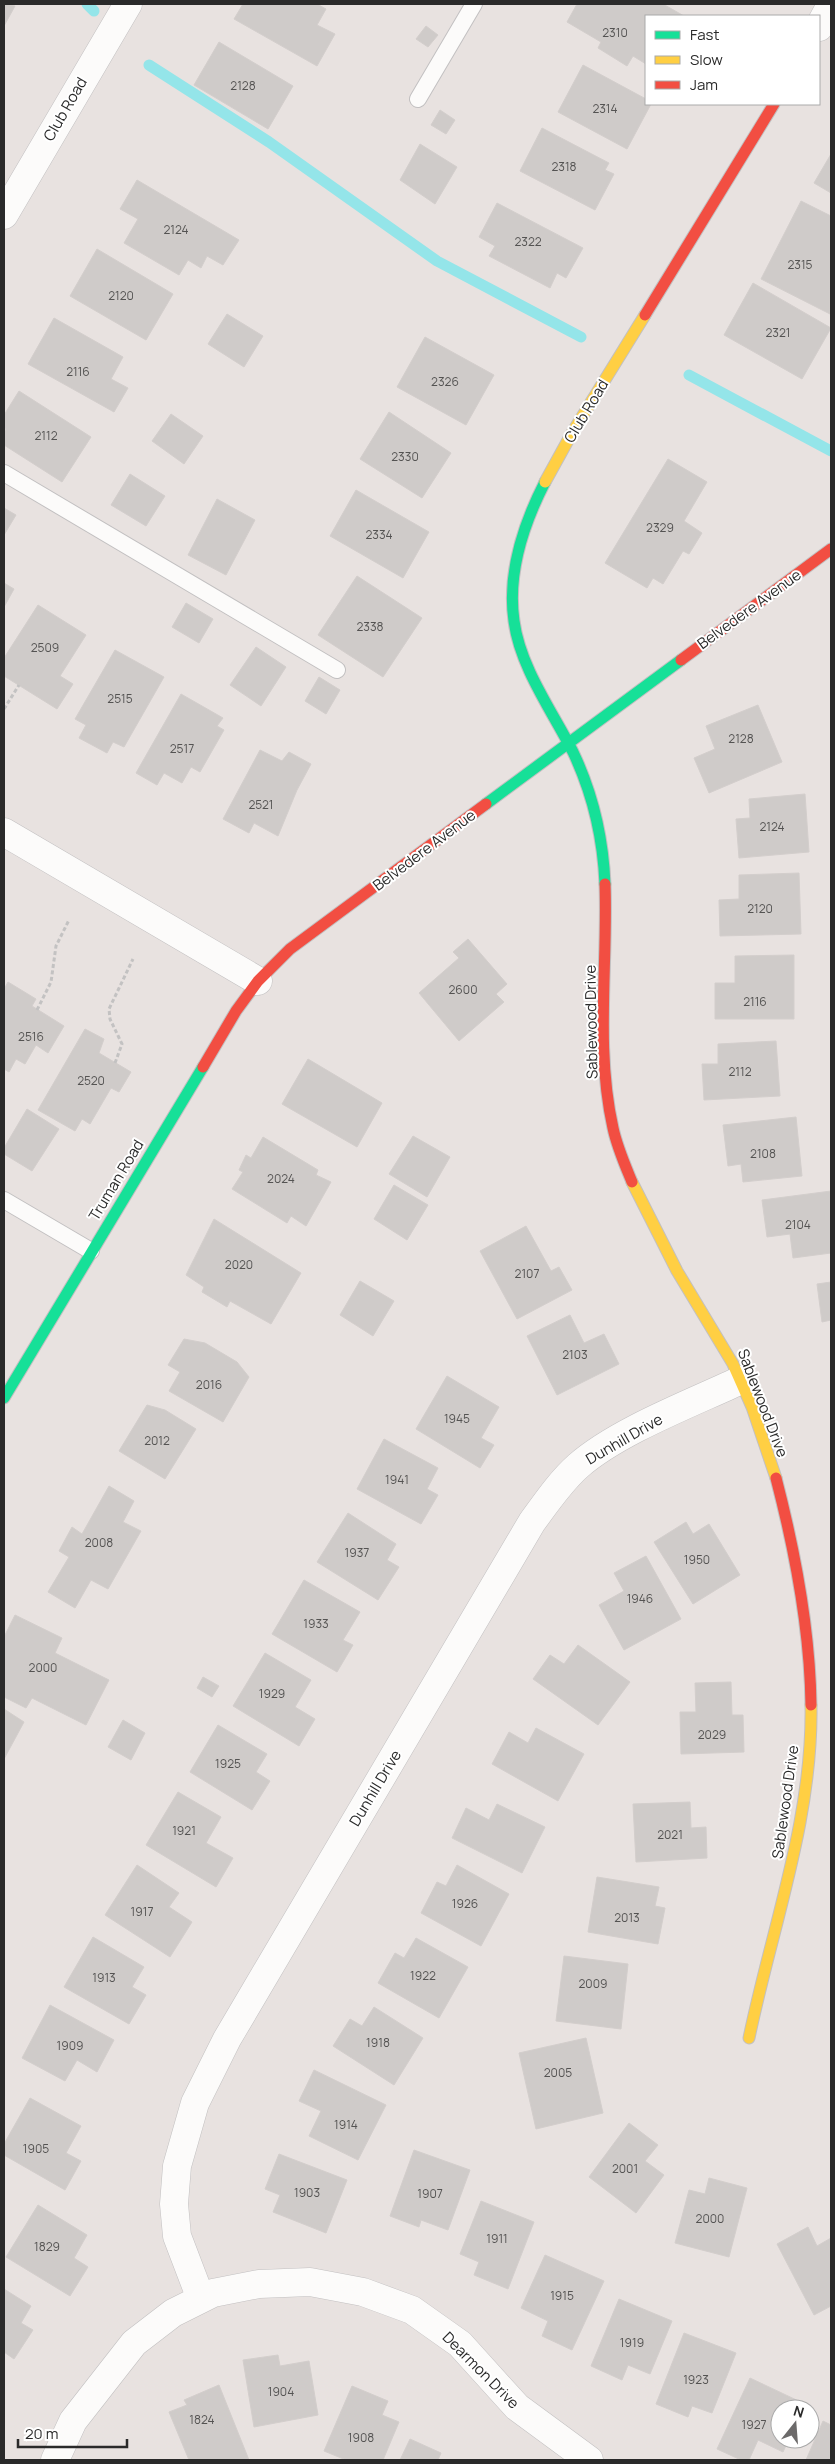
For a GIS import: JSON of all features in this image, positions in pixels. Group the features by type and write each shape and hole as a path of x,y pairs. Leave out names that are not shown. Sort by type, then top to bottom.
{"street":[{"name":"Club Road","path":"4,215 128,4"},
{"path":"820,25 831,5"},
{"name":"Club Road","path":"568,743 539,688 514,623 516,563 530,516 584,412 773,105"},
{"name":"Belvedere Avenue","path":"258,981 290,949 831,549"},
{"name":"Sablewood Drive","path":"568,743 589,792 599,824 604,864 605,1065 613,1129 630,1176 678,1273 721,1338 741,1380 781,1495 797,1570 812,1694 809,1735 797,1840 750,2038"},
{"path":"4,832 258,981"},
{"name":"Truman Road","path":"4,1398 197,1073 236,1011 258,981"},
{"name":"Dunhill Drive","path":"201,2299 177,2236 174,2204 177,2166 194,2103 227,2039 255,1991 532,1522 556,1489 579,1465 605,1447 638,1429 741,1380"},
{"name":"Dearmon Drive","path":"56,2460 73,2421 134,2343 173,2313 213,2293 259,2284 310,2282 362,2292 412,2310 460,2344 517,2407 589,2460"}],"lane":[{"path":"418,99 474,4"},
{"path":"4,473 337,670"},
{"path":"4,1200 91,1251"}],"path":[{"path":"4,709 19,685"},
{"path":"37,1010 51,982 56,946 69,920"},
{"path":"114,1063 122,1044 110,1019 109,1009 112,999 134,959"}],"building":[{"path":"4,4 15,6 4,26"},
{"path":"243,4 317,4 326,9 317,25 335,34 317,66 234,19"},
{"path":"577,4 663,4 682,15 645,15 645,63 633,56 627,66 598,48 601,42 567,22"},
{"path":"426,26 438,35 428,47 416,39"},
{"path":"219,42 293,86 268,129 194,85"},
{"path":"583,65 645,98 645,105 650,105 627,149 558,112"},
{"path":"440,110 455,120 446,134 431,125"},
{"path":"542,128 609,163 605,170 614,174 595,210 520,171"},
{"path":"420,144 457,167 435,204 400,180"},
{"path":"831,154 831,193 814,183"},
{"path":"137,180 239,240 223,265 207,256 201,268 188,260 179,275 124,243 138,219 120,209"},
{"path":"801,201 831,216 830,314 761,279"},
{"path":"497,203 583,248 566,278 557,273 550,288 489,256 495,246 479,237"},
{"path":"97,249 173,294 146,340 70,296"},
{"path":"753,283 831,328 802,379 724,335"},
{"path":"227,314 263,336 244,367 208,344"},
{"path":"54,318 123,357 111,379 128,388 114,412 28,364"},
{"path":"425,337 494,375 466,425 397,387"},
{"path":"19,391 91,437 62,482 4,445 6,429 4,428 4,415"},
{"path":"389,412 451,453 422,498 360,459"},
{"path":"171,414 203,436 184,464 152,441"},
{"path":"668,459 707,482 684,521 702,533 689,554 683,551 663,584 653,578 647,588 605,563"},
{"path":"130,474 165,496 146,526 111,505"},
{"path":"356,490 429,532 403,578 330,536"},
{"path":"217,499 255,520 226,575 188,555"},
{"path":"4,508 16,515 4,535"},
{"path":"357,576 422,618 383,677 318,635"},
{"path":"4,583 14,589 4,607"},
{"path":"186,603 213,619 199,643 172,627"},
{"path":"38,605 86,635 60,676 73,684 57,709 4,676 4,658"},
{"path":"256,647 286,667 261,706 230,685"},
{"path":"115,650 164,677 124,747 113,742 107,753 79,738 86,725 75,719"},
{"path":"319,677 340,690 326,714 305,701"},
{"path":"181,694 223,718 217,726 224,730 200,772 191,767 182,783 164,773 157,785 136,773"},
{"path":"758,705 782,762 709,793 694,758 715,749 706,726"},
{"path":"260,750 282,761 289,752 311,764 297,790 278,836 254,823 249,833 223,819"},
{"path":"805,794 809,852 739,858 736,819 750,818 749,799"},
{"path":"799,873 801,934 720,936 719,900 739,899 739,875"},
{"path":"468,939 507,984 496,994 504,1002 459,1041 419,993 459,958 453,952"},
{"path":"794,955 794,1019 715,1019 715,983 735,983 735,956"},
{"path":"8,982 36,999 32,1006 64,1026 48,1053 36,1045 25,1064 16,1059 9,1072 4,1069 4,989"},
{"path":"85,1029 104,1039 99,1053 131,1072 119,1092 111,1088 90,1124 82,1119 75,1131 38,1110"},
{"path":"776,1041 780,1096 704,1100 702,1064 718,1064 718,1044"},
{"path":"308,1059 382,1103 357,1147 282,1104"},
{"path":"27,1109 59,1129 32,1171 4,1154 4,1148"},
{"path":"796,1117 802,1176 743,1182 741,1164 728,1166 723,1125"},
{"path":"413,1136 450,1157 427,1197 389,1174"},
{"path":"263,1137 318,1170 316,1175 331,1182 306,1226 291,1216 287,1223 232,1189 243,1172 239,1170 246,1155 251,1158"},
{"path":"394,1185 428,1205 407,1240 374,1219"},
{"path":"831,1191 831,1253 793,1258 790,1234 767,1237 762,1200"},
{"path":"214,1219 301,1273 271,1324 230,1301 227,1307 202,1292 204,1287 186,1275"},
{"path":"526,1226 551,1271 559,1267 572,1290 517,1319 480,1251"},
{"path":"360,1281 394,1301 373,1336 340,1315"},
{"path":"831,1282 831,1320 822,1322 817,1284"},
{"path":"570,1315 584,1343 604,1334 619,1364 557,1395 527,1336"},
{"path":"184,1339 205,1343 237,1362 249,1377 223,1422 169,1391 180,1372 168,1365"},
{"path":"447,1376 499,1407 481,1438 494,1445 480,1468 416,1429"},
{"path":"147,1405 165,1410 196,1429 165,1479 119,1451"},
{"path":"384,1439 438,1468 427,1489 438,1495 421,1524 357,1489"},
{"path":"109,1486 134,1501 123,1522 141,1531 108,1589 91,1580 75,1608 48,1592 69,1557 59,1551 72,1527 82,1534"},
{"path":"348,1513 396,1544 387,1560 399,1567 378,1600 317,1562"},
{"path":"686,1522 693,1534 709,1524 740,1575 693,1604 654,1542"},
{"path":"646,1556 681,1619 624,1650 599,1605 624,1591 614,1573"},
{"path":"304,1580 360,1612 343,1640 353,1645 337,1672 272,1634"},
{"path":"15,1615 62,1638 55,1653 109,1680 86,1725 32,1698 26,1708 4,1697 4,1637"},
{"path":"578,1645 630,1682 598,1725 533,1679 550,1655 564,1664"},
{"path":"265,1653 311,1680 295,1707 315,1719 299,1746 233,1706"},
{"path":"203,1677 219,1686 212,1697 197,1688"},
{"path":"731,1682 732,1715 743,1715 744,1752 681,1754 680,1712 696,1712 695,1683"},
{"path":"4,1709 24,1722 4,1759"},
{"path":"123,1720 145,1733 131,1760 108,1747"},
{"path":"218,1725 267,1754 256,1772 270,1781 252,1810 190,1772"},
{"path":"536,1728 584,1754 558,1801 492,1764 509,1732 528,1743"},
{"path":"178,1792 221,1817 206,1843 233,1858 216,1887 146,1845"},
{"path":"690,1802 691,1828 706,1827 707,1858 636,1862 633,1804"},
{"path":"497,1804 545,1827 522,1873 452,1838 466,1808 489,1820"},
{"path":"137,1865 179,1893 169,1907 192,1922 170,1957 105,1915"},
{"path":"457,1865 509,1894 481,1946 421,1913 437,1882 446,1886"},
{"path":"597,1877 659,1887 655,1906 665,1908 658,1944 588,1932"},
{"path":"93,1937 144,1967 132,1987 146,1995 129,2024 64,1987"},
{"path":"416,1938 468,1967 439,2018 378,1983 395,1953 404,1958"},
{"path":"564,1956 628,1964 621,2029 556,2021"},
{"path":"50,2005 114,2040 97,2072 77,2060 65,2081 22,2058"},
{"path":"374,2007 423,2038 394,2085 333,2046 350,2019 362,2026"},
{"path":"586,2038 603,2113 536,2129 519,2053"},
{"path":"314,2070 386,2105 358,2160 309,2136 321,2111 299,2101"},
{"path":"30,2098 81,2126 66,2153 81,2161 65,2190 4,2155 4,2144"},
{"path":"629,2123 658,2145 645,2161 664,2175 636,2213 589,2177"},
{"path":"414,2150 470,2170 448,2230 421,2220 419,2227 390,2216"},
{"path":"279,2154 347,2180 326,2233 273,2212 280,2195 265,2189"},
{"path":"709,2178 747,2188 729,2257 675,2243 689,2190 705,2194"},
{"path":"481,2201 534,2222 508,2289 474,2275 479,2262 460,2254"},
{"path":"38,2205 87,2235 74,2258 88,2267 70,2296 6,2257"},
{"path":"808,2227 817,2246 831,2238 831,2306 814,2315 777,2244"},
{"path":"545,2255 604,2281 572,2350 542,2336 548,2321 521,2308"},
{"path":"4,2289 31,2306 21,2323 33,2330 14,2359 4,2352"},
{"path":"619,2299 672,2321 650,2374 628,2365 622,2380 591,2366"},
{"path":"684,2333 736,2353 712,2413 692,2406 688,2417 656,2404"},
{"path":"278,2355 280,2366 309,2361 318,2415 254,2427 243,2360"},
{"path":"750,2378 794,2399 770,2399 770,2446 758,2440 749,2460 741,2460 717,2449"},
{"path":"219,2385 249,2460 189,2460 169,2412 187,2405 184,2400"},
{"path":"352,2386 388,2401 382,2415 399,2422 383,2460 346,2460 324,2451"},
{"path":"823,2421 831,2425 831,2460 806,2460 811,2449 820,2449 820,2428"},
{"path":"410,2439 441,2453 438,2460 400,2460"}],"waterway":[{"path":"87,4 94,11"},
{"path":"149,65 269,142 437,261 581,337"},
{"path":"689,375 831,451"}],"traffic: fast":[{"path":"545,482 530,514 519,549 513,585 514,621 517,638 530,672 573,752 586,784 596,816 602,849 605,884"},
{"path":"486,804 681,660"},
{"path":"4,1398 203,1067"}],"traffic: slow":[{"path":"545,482 572,433 645,315"},
{"path":"632,1182 677,1271 733,1364 752,1407 776,1478"},
{"path":"749,2038 798,1831 810,1747 811,1705"}],"traffic: jam":[{"path":"645,315 773,105"},
{"path":"681,660 831,549"},
{"path":"203,1067 236,1011 258,981 290,949 486,804"},
{"path":"605,884 603,1006 605,1068 615,1135 621,1156 632,1182"},
{"path":"776,1478 800,1590 808,1648 811,1705"}]}
